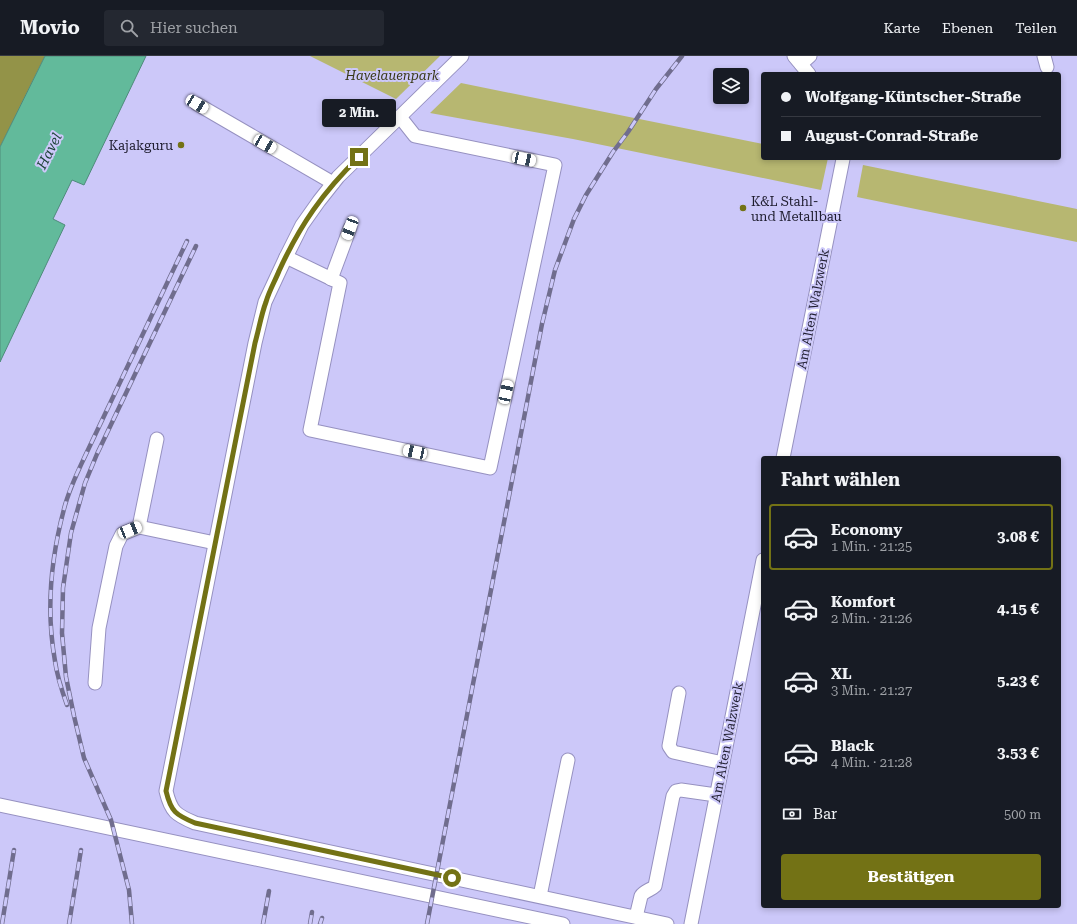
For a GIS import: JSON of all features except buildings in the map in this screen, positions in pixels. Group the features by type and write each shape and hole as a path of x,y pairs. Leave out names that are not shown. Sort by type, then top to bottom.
{"street":[{"path":"462,56 333,183 318,201 302,225 266,302 255,343 168,776 166,791 169,804 179,816 195,823 667,924"},
{"path":"801,59 808,72"},
{"path":"197,104 333,183"},
{"path":"286,257 340,283 310,430 490,468 555,165 415,136 400,117"},
{"name":"Am Alten Walzwerk","path":"784,456 843,160"},
{"path":"331,279 350,228"},
{"path":"139,527 156,439"},
{"path":"95,683 99,628 116,546 122,534 139,527 215,543"},
{"name":"Am Alten Walzwerk","path":"691,924 761,570"},
{"path":"679,693 669,746 672,752 722,762"},
{"path":"540,896 568,760"},
{"path":"636,917 641,896 655,886 673,796 676,791 681,790 716,796"},
{"path":"0,805 514,919 563,924"}],"green space":[{"name":"Havelauenpark","path":"310,56 440,56 396,99"},
{"path":"461,83 761,144 761,160 828,160 821,190 573,139 430,113"},
{"path":"863,165 1077,209 1077,242 857,197"}],"shaded area":[{"path":"0,56 45,56 0,147"}],"water":[{"name":"Havel","path":"45,56 146,56 84,185 72,180 53,219 65,225 0,362 0,147"}],"railway":[{"path":"427,924 542,324 555,270 574,219 586,195 656,89 682,56"},
{"path":"67,705 56,667 52,642 50,604 53,565 64,509 68,494 77,473 187,241"},
{"path":"132,924 129,890 111,820 84,758 74,716 66,677 62,633 63,588 71,533 85,483 97,454 196,246"},
{"path":"2,924 14,850"},
{"path":"69,924 81,850"},
{"path":"263,924 269,891"},
{"path":"310,924 312,912"},
{"path":"320,924 322,918"}],"place":[{"name":"Kajakguru","path":"181,145"},
{"name":"K&L Stahl- und Metallbau","path":"743,208"}],"route":[{"path":"359,157 338,177 318,201 302,225 266,302 255,343 166,791 169,804 179,816 195,823 452,878"}]}
